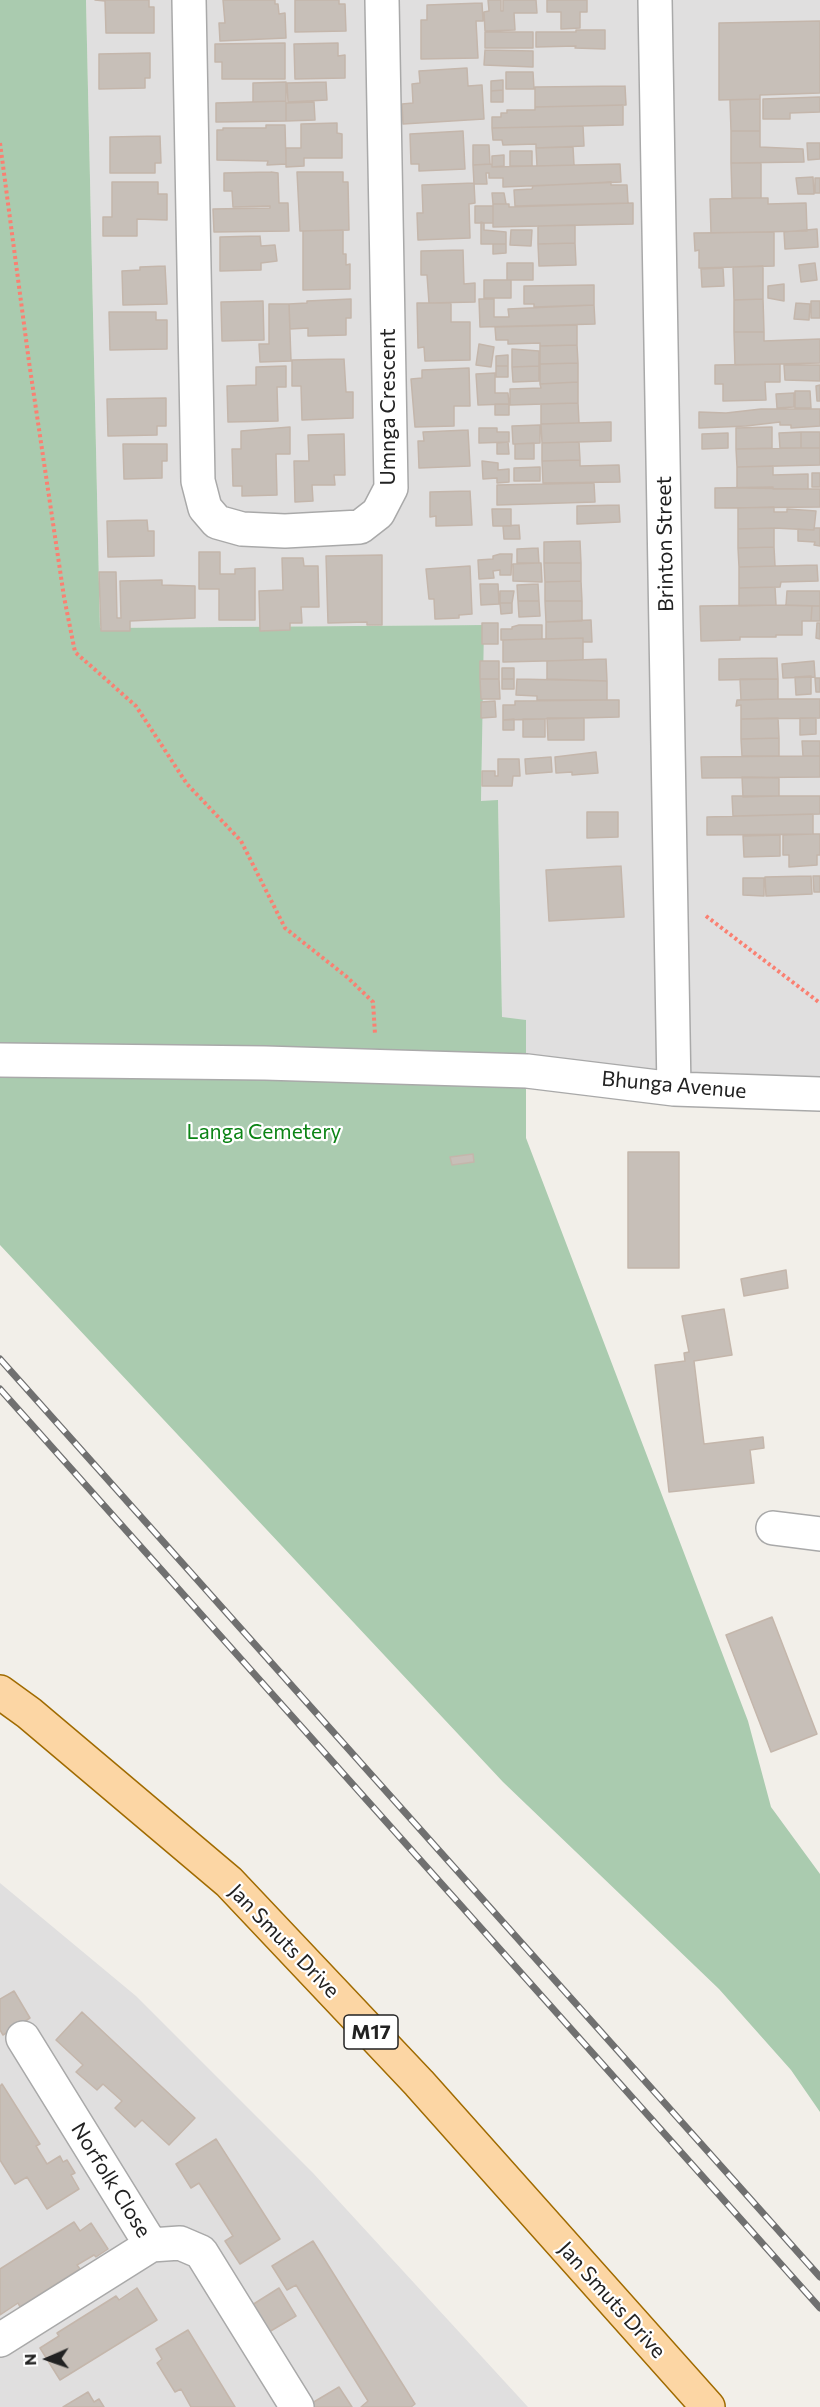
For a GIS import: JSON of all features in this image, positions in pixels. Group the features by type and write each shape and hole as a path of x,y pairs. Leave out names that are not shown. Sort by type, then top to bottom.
{"main road":[{"name":"Jan Smuts Drive","path":"0,1692 29,1713 229,1882 419,2083 708,2407"}],"street":[{"name":"Umnga Crescent","path":"189,0 198,482 205,508 218,522 242,529 285,531 360,527 378,513 391,488 382,0"},
{"name":"Brinton Street","path":"655,0 674,1089"},
{"name":"Bhunga Avenue","path":"0,1060 376,1066 528,1071 674,1089 820,1095"},
{"path":"773,1528 820,1534"},
{"name":"Norfolk Close","path":"23,2038 151,2245 180,2243 201,2252 297,2407"},
{"path":"0,2340 151,2245"}],"path":[{"path":"0,143 29,362 64,597 75,652 136,706 188,784 241,840 285,928 347,977 373,1002 376,1066"},
{"path":"671,905 691,904 820,1004"}],"shaded area":[{"path":"86,0 820,0 820,1094 527,1071 502,1018 498,801 481,801 483,625 100,628"},
{"path":"0,1883 136,1996 313,2173 528,2407 0,2407"}],"green space":[{"name":"Langa Cemetery","path":"0,0 86,0 100,628 484,625 481,801 498,800 502,1017 526,1020 526,1138 748,1721 771,1807 820,1874 820,2112 791,2070 719,1989 503,1782 0,1245"}],"building":[{"path":"95,0 149,0 149,7 154,7 154,33 106,33 105,1"},
{"path":"223,0 275,0 279,14 285,13 286,38 220,41 219,23 225,23"},
{"path":"295,0 339,0 339,4 345,4 346,31 295,32"},
{"path":"488,0 501,0 501,11 503,11 503,0 536,0 537,13 514,13 515,30 485,31 484,12 489,11"},
{"path":"547,0 587,0 587,12 580,12 580,28 561,29 561,12 547,12"},
{"path":"482,3 483,21 476,21 478,58 421,59 421,20 427,20 427,5"},
{"path":"820,21 820,93 760,95 760,99 719,100 719,23"},
{"path":"576,30 605,30 605,49 575,48 576,46 536,47 536,32 576,32"},
{"path":"485,32 533,32 533,48 485,48"},
{"path":"285,43 285,79 222,79 222,62 215,62 215,44"},
{"path":"338,43 338,56 345,55 345,78 295,79 294,44"},
{"path":"485,50 533,51 533,67 484,65"},
{"path":"150,53 150,78 145,78 145,88 99,89 99,54"},
{"path":"467,68 468,86 482,85 484,119 403,124 402,104 413,103 412,84 420,83 419,71"},
{"path":"506,72 533,72 534,89 506,89"},
{"path":"503,80 503,90 491,91 491,81"},
{"path":"286,82 286,101 253,102 253,83"},
{"path":"326,82 327,100 288,102 287,83"},
{"path":"625,86 626,105 535,107 535,87"},
{"path":"503,90 503,102 491,102 491,91"},
{"path":"820,97 820,112 790,113 790,119 763,119 763,99"},
{"path":"760,99 760,131 731,131 730,100"},
{"path":"286,101 286,121 216,122 216,103"},
{"path":"314,102 315,120 286,121 286,103"},
{"path":"623,105 623,125 492,128 492,117 501,117 501,113 507,113 507,110"},
{"path":"337,123 337,133 342,134 342,158 304,158 304,166 286,167 286,148 301,148 301,124"},
{"path":"266,125 285,125 286,164 267,165 268,161 217,160 217,130 266,128"},
{"path":"583,126 584,146 536,148 536,144 503,145 502,140 493,140 492,128"},
{"path":"463,131 465,169 419,171 419,164 411,164 410,134"},
{"path":"731,131 760,131 760,147 803,149 804,162 731,163"},
{"path":"160,136 161,163 155,163 155,173 110,173 110,137"},
{"path":"807,143 820,143 820,159 808,160"},
{"path":"473,145 489,145 490,164 473,165"},
{"path":"573,147 574,165 537,166 536,148"},
{"path":"510,151 532,151 532,166 510,166"},
{"path":"504,155 504,166 492,167 492,156"},
{"path":"731,163 761,163 761,198 732,198"},
{"path":"492,164 492,167 620,164 621,182 503,187 503,178 489,178 489,173 486,173 487,184 474,184 473,165"},
{"path":"297,172 343,172 343,182 348,182 349,230 300,231"},
{"path":"224,173 278,173 279,203 288,203 289,231 214,232 213,209 270,208 270,206 233,207 232,191 224,191"},
{"path":"813,177 814,194 798,194 796,178"},
{"path":"815,178 820,178 820,193 815,193"},
{"path":"112,182 158,182 158,194 167,194 167,220 137,219 137,236 103,236 103,217 112,217"},
{"path":"611,182 611,185 627,185 628,203 515,206 514,190 532,189 533,186"},
{"path":"474,183 475,203 469,204 470,238 418,240 417,213 423,213 422,185"},
{"path":"492,193 504,193 506,204 493,204"},
{"path":"768,198 768,204 806,203 807,231 711,233 710,199"},
{"path":"633,203 633,224 493,227 493,204 509,204 509,207"},
{"path":"475,206 493,206 493,223 475,223"},
{"path":"481,222 484,223 484,230 506,232 506,244 481,244"},
{"path":"575,225 575,243 538,244 538,226"},
{"path":"817,229 818,247 785,249 784,232"},
{"path":"343,230 343,254 346,254 346,265 350,264 350,289 303,290 303,231"},
{"path":"511,230 532,230 531,246 510,245"},
{"path":"774,232 774,266 699,268 699,250 695,251 694,233"},
{"path":"260,236 261,246 275,245 277,261 261,263 261,270 220,271 220,237"},
{"path":"575,243 576,265 539,266 538,244"},
{"path":"493,244 506,244 506,253 493,254"},
{"path":"463,250 464,284 475,283 475,302 429,303 427,275 421,275 421,251"},
{"path":"507,263 533,263 533,280 507,280"},
{"path":"815,263 817,280 801,282 799,265"},
{"path":"165,266 167,304 123,305 122,271 140,270 140,267"},
{"path":"763,266 763,299 734,300 733,267"},
{"path":"723,268 724,286 702,287 701,269"},
{"path":"484,280 511,280 511,298 484,298"},
{"path":"784,284 784,301 768,298 768,286"},
{"path":"594,285 594,305 534,307 534,304 524,304 524,286"},
{"path":"351,299 351,318 346,318 346,335 308,336 308,328 290,329 289,304"},
{"path":"479,299 494,299 494,317 509,317 508,309 594,305 595,324 480,327"},
{"path":"763,299 764,332 734,332 734,300"},
{"path":"263,301 264,340 222,341 221,302"},
{"path":"811,301 820,301 820,318 811,318"},
{"path":"417,303 451,303 451,322 470,322 470,360 425,361 424,347 418,348"},
{"path":"796,303 810,304 809,320 794,319"},
{"path":"269,304 289,304 291,361 260,362 259,344 269,344"},
{"path":"109,312 156,312 156,320 167,320 167,349 110,350"},
{"path":"577,325 577,345 540,346 540,343 508,344 508,340 496,340 495,327"},
{"path":"734,332 764,332 764,341 820,339 820,363 735,365"},
{"path":"479,344 494,347 491,367 476,365"},
{"path":"577,345 578,363 540,364 540,346"},
{"path":"512,349 539,351 539,366 512,367"},
{"path":"508,355 508,366 496,366 496,356"},
{"path":"344,359 346,392 353,392 353,418 302,420 301,386 292,386 292,360"},
{"path":"578,363 578,382 540,384 540,364"},
{"path":"780,364 780,382 765,382 766,400 723,401 723,384 715,384 715,365"},
{"path":"784,365 820,365 820,381 785,380"},
{"path":"286,366 286,387 277,387 278,421 228,422 227,386 256,385 256,367"},
{"path":"496,366 508,366 508,377 496,377"},
{"path":"539,366 539,381 513,382 512,367"},
{"path":"469,368 470,406 454,406 454,426 415,427 411,379 422,378 422,370"},
{"path":"495,373 495,393 508,393 509,404 478,405 476,374"},
{"path":"578,382 578,403 510,405 510,389 541,388 540,384"},
{"path":"820,385 820,401 817,401 816,386"},
{"path":"795,391 810,391 811,408 795,408"},
{"path":"794,393 794,407 777,408 776,394"},
{"path":"166,398 166,426 157,426 157,435 108,436 107,399"},
{"path":"578,403 579,423 541,424 541,404"},
{"path":"495,404 509,404 509,415 495,415"},
{"path":"761,409 820,409 820,426 791,428 791,425 780,425 780,422 699,428 699,412 726,413"},
{"path":"611,422 611,441 542,443 541,424"},
{"path":"540,425 540,443 513,444 512,426"},
{"path":"290,427 290,454 276,454 277,495 242,496 242,486 233,486 232,449 241,449 241,431"},
{"path":"772,427 772,448 736,449 736,428"},
{"path":"479,428 497,428 497,432 509,432 509,442 479,443"},
{"path":"468,430 470,466 419,468 418,441 424,441 423,432"},
{"path":"801,432 801,448 780,448 779,433"},
{"path":"801,432 820,432 820,448 801,448"},
{"path":"728,433 728,448 702,449 702,434"},
{"path":"344,434 345,475 334,475 335,485 312,485 313,501 295,502 294,461 309,461 308,435"},
{"path":"508,442 509,454 497,454 497,443"},
{"path":"579,442 580,460 542,461 542,443"},
{"path":"534,443 534,459 515,459 515,444"},
{"path":"123,444 167,444 167,461 162,461 162,478 124,479"},
{"path":"820,448 820,465 737,467 736,449"},
{"path":"580,460 580,466 619,465 620,482 543,483 542,461"},
{"path":"482,461 498,463 498,470 509,469 509,482 497,483 497,478 483,479"},
{"path":"773,466 773,475 808,474 808,489 737,488 737,467"},
{"path":"540,467 540,481 514,481 514,468"},
{"path":"812,473 820,473 820,487 812,487"},
{"path":"594,483 595,502 497,505 497,485"},
{"path":"773,487 773,489 820,489 820,507 715,508 715,488"},
{"path":"470,491 472,525 436,526 436,516 430,517 430,492"},
{"path":"619,505 620,522 577,524 577,506"},
{"path":"774,507 774,512 787,512 787,509 816,511 814,530 738,529 738,508"},
{"path":"492,509 511,509 511,526 493,526"},
{"path":"147,520 148,531 154,531 154,556 108,557 107,521"},
{"path":"519,525 520,539 504,539 503,526"},
{"path":"774,528 774,547 738,548 738,529"},
{"path":"814,528 820,528 820,546 814,545 815,542 798,541 798,529 814,530"},
{"path":"580,541 581,563 544,563 544,542"},
{"path":"774,547 775,566 739,567 738,548"},
{"path":"538,548 539,563 517,563 517,549"},
{"path":"199,552 220,552 220,574 235,574 235,569 255,568 255,620 219,620 219,589 199,589"},
{"path":"512,554 511,575 500,575 500,570 493,571 494,578 479,579 478,560 493,559 493,556"},
{"path":"382,555 382,625 367,625 367,622 328,623 326,556"},
{"path":"282,558 303,558 304,566 318,566 319,607 301,607 302,623 290,623 290,630 260,631 259,591 283,590"},
{"path":"541,563 542,582 513,581 513,564"},
{"path":"544,563 581,563 581,581 545,582"},
{"path":"817,565 818,581 781,582 780,587 739,588 739,567"},
{"path":"470,566 472,614 459,615 459,618 435,619 434,599 429,599 426,569"},
{"path":"99,572 116,572 117,618 121,618 120,581 162,580 162,585 195,586 195,618 130,621 130,631 101,631"},
{"path":"581,581 582,601 545,601 545,582"},
{"path":"480,584 498,584 499,604 481,605"},
{"path":"538,584 539,601 518,601 517,585"},
{"path":"775,587 776,605 739,606 739,588"},
{"path":"500,591 514,591 512,603 500,603"},
{"path":"787,591 820,591 820,606 786,605"},
{"path":"518,601 539,601 540,616 519,617"},
{"path":"545,601 582,601 582,621 546,622"},
{"path":"500,603 512,603 512,613 501,614"},
{"path":"700,606 812,606 811,621 802,621 802,635 701,641"},
{"path":"812,606 820,606 820,621 811,621"},
{"path":"591,620 592,642 583,642 583,638 546,639 546,622"},
{"path":"482,623 498,623 498,644 482,644"},
{"path":"817,623 820,623 820,639 816,638"},
{"path":"519,625 542,625 542,639 501,640 501,629 512,629"},
{"path":"583,638 583,660 503,662 503,640"},
{"path":"777,658 778,679 719,680 719,659"},
{"path":"606,659 607,681 547,679 547,661"},
{"path":"480,661 499,661 499,679 480,679"},
{"path":"814,661 815,677 783,678 782,664"},
{"path":"502,668 514,668 514,679 502,679"},
{"path":"811,676 811,694 796,695 795,677"},
{"path":"815,678 820,678 820,692 816,692"},
{"path":"480,679 499,679 500,699 481,699"},
{"path":"502,679 514,679 514,689 502,689"},
{"path":"517,679 607,681 607,700 537,700 537,696 516,695"},
{"path":"740,679 778,679 778,699 741,700"},
{"path":"820,699 820,718 741,719 741,705 736,706 737,700"},
{"path":"619,700 619,717 503,720 503,705 515,705 515,701"},
{"path":"495,701 496,717 481,718 481,702"},
{"path":"547,718 584,718 584,740 548,740"},
{"path":"778,718 779,738 741,739 741,719"},
{"path":"800,718 816,718 816,734 800,735"},
{"path":"514,719 514,730 503,730 503,720"},
{"path":"523,719 545,719 545,737 523,737"},
{"path":"779,738 779,756 742,756 741,739"},
{"path":"802,741 820,741 820,756 803,756"},
{"path":"596,752 598,773 572,775 572,772 556,773 555,757"},
{"path":"820,756 820,777 702,778 701,757"},
{"path":"551,757 552,772 526,774 525,759"},
{"path":"498,759 519,759 520,776 513,776 512,786 482,786 482,771 495,771 495,776 498,776"},
{"path":"742,777 779,778 779,796 743,797"},
{"path":"732,796 820,796 820,814 733,816"},
{"path":"587,812 618,812 618,837 587,838"},
{"path":"813,814 813,834 707,835 707,817"},
{"path":"820,834 820,855 817,855 817,865 789,867 789,855 783,855 783,835"},
{"path":"780,835 780,856 744,857 743,836"},
{"path":"621,866 624,917 549,921 546,870"},
{"path":"811,876 812,894 766,896 765,877"},
{"path":"813,876 820,876 820,892 814,892"},
{"path":"743,878 764,878 764,896 743,895"},
{"path":"628,1152 679,1152 679,1268 628,1268"},
{"path":"473,1154 474,1162 452,1165 450,1157"},
{"path":"786,1270 788,1288 744,1296 741,1279"},
{"path":"724,1309 732,1355 694,1361 704,1444 763,1437 764,1448 750,1450 754,1483 669,1492 655,1365 685,1361 684,1353 689,1352 682,1316"},
{"path":"772,1617 817,1734 771,1752 726,1635"},
{"path":"14,1991 30,2018 3,2035 0,2030 0,1999"},
{"path":"82,2012 195,2118 169,2145 142,2120 135,2127 115,2108 122,2101 103,2084 97,2090 76,2072 83,2065 56,2040"},
{"path":"2,2084 40,2144 36,2146 47,2164 60,2156 63,2162 67,2160 75,2173 71,2175 79,2189 47,2209 27,2177 15,2184 0,2160 0,2086"},
{"path":"216,2139 280,2239 240,2264 225,2241 233,2236 199,2183 191,2188 176,2164"},
{"path":"74,2222 80,2231 91,2223 108,2249 77,2265 80,2269 20,2307 18,2303 0,2315 0,2269"},
{"path":"313,2241 415,2404 411,2407 361,2407 368,2401 296,2285 287,2290 272,2266"},
{"path":"137,2288 157,2320 60,2380 40,2348 59,2336 57,2333 116,2296 119,2300"},
{"path":"279,2288 296,2316 269,2332 252,2305"},
{"path":"188,2330 235,2407 191,2407 181,2389 175,2392 157,2363 162,2359 156,2349"},
{"path":"339,2387 352,2407 314,2407 312,2403"},
{"path":"88,2392 94,2402 99,2399 104,2407 63,2407"}],"railway":[{"path":"0,1359 820,2277"},
{"path":"0,1389 820,2308"}]}
